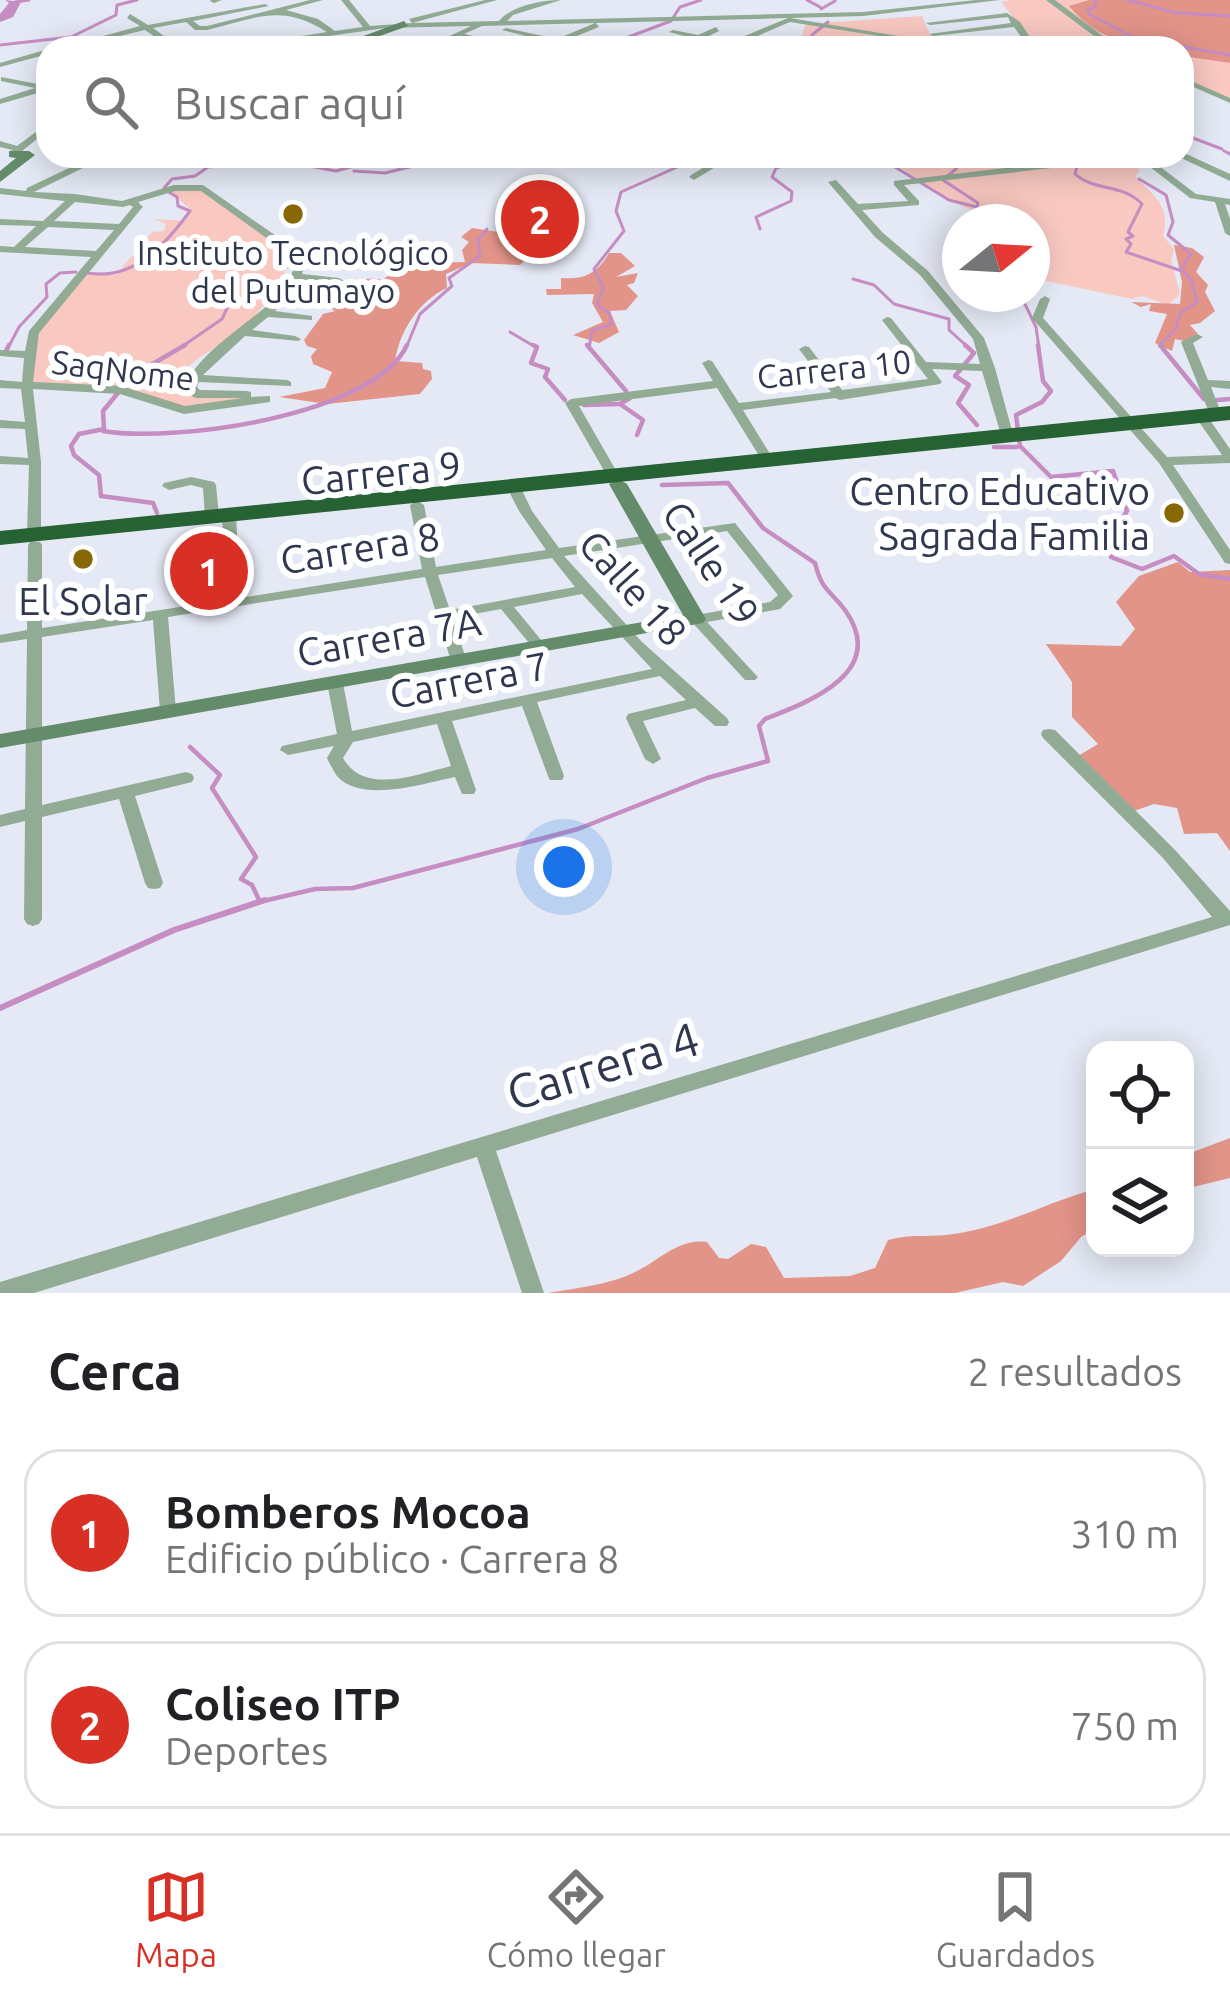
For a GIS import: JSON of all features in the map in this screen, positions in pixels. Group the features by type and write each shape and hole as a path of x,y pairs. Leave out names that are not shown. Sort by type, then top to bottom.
{"highway":[{"name":"Carrera 9","path":"0,550 34,540 224,518 750,470 769,462 1216,415"},
{"name":"Carrera 9","path":"224,518 417,506 514,490"},
{"name":"Carrera 9","path":"0,538 34,540"}],"street":[{"path":"218,0 215,3 241,20"},
{"path":"186,19 199,28 319,0"},
{"path":"345,0 368,28"},
{"path":"369,36 493,0"},
{"path":"502,22 510,13 557,0"},
{"path":"301,36 400,25 861,12 977,0"},
{"path":"1050,0 1098,36"},
{"path":"433,24 920,10 992,1 1026,36"},
{"path":"110,36 265,6"},
{"path":"920,10 940,36"},
{"path":"281,12 315,21 331,31"},
{"path":"932,28 1007,15"},
{"path":"130,16 160,36"},
{"path":"674,19 716,29 704,36"},
{"path":"746,36 779,20 878,36"},
{"path":"568,36 604,21"},
{"path":"932,28 1017,24"},
{"path":"461,36 481,25 533,36"},
{"path":"815,36 828,27"},
{"path":"674,32 691,36"},
{"path":"0,65 36,55"},
{"path":"4,79 36,86"},
{"path":"1194,84 1230,101"},
{"path":"0,102 36,91"},
{"path":"0,178 10,153 36,135"},
{"path":"1194,161 1230,178"},
{"path":"28,192 76,168"},
{"path":"694,177 709,168"},
{"path":"859,207 916,203 897,183 901,182 1052,168"},
{"path":"1156,168 1193,196 1225,202 1230,233"},
{"path":"833,182 984,347 1008,438"},
{"path":"0,191 133,203 186,186 210,190 302,260 382,266"},
{"path":"16,250 75,197"},
{"path":"33,920 35,461 27,386 30,355 40,320 138,207 133,203"},
{"path":"0,222 122,227"},
{"path":"0,249 99,254"},
{"path":"194,378 246,333 296,276 302,260"},
{"path":"296,276 339,281"},
{"path":"281,294 323,299"},
{"path":"1040,312 1037,318 1164,461 1230,560"},
{"path":"263,313 308,318"},
{"path":"886,320 926,365 989,368"},
{"path":"246,333 296,339"},
{"path":"1164,461 1230,458 1187,342 1197,337"},
{"path":"805,349 840,395"},
{"path":"0,353 30,355"},
{"path":"708,363 769,462"},
{"name":"Carrera 10","path":"736,407 936,382 926,365"},
{"path":"194,378 286,384"},
{"name":"SaqNome","path":"0,384 117,390 184,410 266,399 197,394 191,387 194,378"},
{"path":"1203,383 1230,385"},
{"name":"Carrera 10","path":"571,403 719,384"},
{"name":"Calle 19","path":"571,403 696,619 750,677"},
{"path":"0,424 32,426"},
{"path":"0,460 35,461"},
{"path":"169,486 191,481 209,484 224,518 232,602"},
{"name":"Calle 18","path":"514,490 553,550 625,631 696,703 722,722"},
{"path":"417,506 429,569 459,661"},
{"path":"1207,524 1230,523"},
{"name":"Carrera 8","path":"0,639 429,569 731,526 786,596"},
{"path":"444,615 588,589"},
{"name":"Carrera 7A","path":"0,741 775,606 786,596"},
{"path":"504,604 539,646"},
{"path":"160,614 168,710"},
{"name":"Carrera 7","path":"287,750 663,671"},
{"path":"335,683 346,739 335,758 339,772 350,782 369,786 460,770"},
{"path":"529,702 556,776"},
{"path":"652,759 634,718 696,703"},
{"path":"443,719 468,790"},
{"path":"1048,734 1227,918"},
{"path":"0,821 187,778"},
{"path":"125,792 154,883"},
{"name":"Carrera 4","path":"0,1293 1227,918"},
{"path":"484,1147 533,1293"}],"shaded area":[{"path":"1089,0 1070,7 1108,36 1028,36 1001,2"},
{"path":"1089,0 1230,0 1230,63 1194,58 1194,36 1107,36 1069,6"},
{"path":"922,16 931,36 802,36 806,24"},
{"path":"1194,58 1230,63 1230,99 1194,82"},
{"path":"901,168 1138,168 1135,177 1163,210 1163,236 1174,249 1171,260 1180,294 1168,305 1142,296 1132,299 1050,282 1050,204 959,204"},
{"path":"196,189 298,259 297,268 286,269 262,290 272,295 246,326 188,367 176,382 182,385 182,394 262,398 187,408 132,391 32,386 39,332 86,273 116,275 131,257 145,251 140,247 152,232 164,231 166,224 154,219 185,221 191,210 170,191"},
{"path":"472,228 499,232 525,260 520,265 471,263 446,274 447,288 412,318 395,361 422,363 423,369 431,371 432,379 420,394 327,404 279,397 325,388 332,372 313,364 311,356 317,349 304,340 323,314 335,311 329,307 345,288 366,279 383,280 402,264 465,262 462,250 469,242 461,237"},
{"path":"1174,245 1192,248 1204,257 1196,272 1208,285 1205,292 1215,311 1190,325 1198,334 1184,341 1175,339 1172,351 1155,343 1167,314 1149,311 1151,304 1141,307 1131,302 1180,304 1182,282"},
{"path":"609,253 621,253 635,266 616,277 638,273 634,283 627,285 638,296 626,310 610,311 619,332 599,343 573,335 603,322 592,303 594,294 547,295 546,289 561,289 561,278 590,274"},
{"path":"1178,562 1190,572 1230,570 1230,851 1217,833 1184,834 1177,808 1154,804 1131,812 1078,756 1098,744 1072,717 1072,682 1046,644 1121,646 1135,629 1116,602 1139,576"},
{"path":"1230,1138 1230,1178 1194,1187 1194,1152"},
{"path":"1086,1192 1086,1234 1061,1261 1023,1286 1003,1282 955,1293 548,1293 615,1280 697,1242 707,1242 719,1258 728,1259 751,1244 766,1247 784,1278 850,1276 875,1268 888,1240 984,1228"}],"waterway":[{"path":"0,18 9,15 15,2 11,0"},
{"path":"15,2 29,0"},
{"path":"73,36 116,15 117,5 137,0"},
{"path":"631,36 671,21 680,7 701,0"},
{"path":"807,0 820,7"},
{"path":"1095,0 1096,6 1087,10 1091,15 1130,36"},
{"path":"1127,0 1177,13 1230,16"},
{"path":"821,9 835,1"},
{"path":"812,36 828,22"},
{"path":"0,45 36,41"},
{"path":"1194,49 1230,55"},
{"path":"1194,138 1222,149"},
{"path":"1224,151 1230,154"},
{"path":"164,188 172,179 195,176 207,168"},
{"path":"320,168 347,168"},
{"path":"354,171 385,173 405,168"},
{"path":"589,347 592,331 612,324 609,313 597,305 603,288 594,269 624,231 616,211 621,192 675,168"},
{"path":"760,229 756,217 791,201 792,192 772,177 776,168"},
{"path":"897,168 949,200 965,204"},
{"path":"957,168 943,180 978,204"},
{"path":"1077,168 1075,174 1083,180 1126,193 1142,204 1128,232 1133,236 1126,239 1131,244 1126,252 1182,271"},
{"path":"1139,179 1166,195 1173,222 1168,235 1191,254 1181,269 1192,281 1197,302 1180,313 1176,329 1160,345"},
{"path":"88,273 134,266 170,236 190,211 178,206 177,197 167,191"},
{"path":"406,348 420,314 452,286 449,278 480,256 478,240 487,229"},
{"path":"8,348 19,327 47,297 46,284 60,273 76,272"},
{"path":"853,279 874,285 894,304 949,319 949,330 969,348"},
{"path":"181,348 222,319 237,287"},
{"path":"1029,312 1039,348"},
{"path":"510,332 537,348"},
{"path":"6,351 9,345"},
{"path":"181,348 185,345"},
{"path":"103,431 176,433 222,428 315,407 356,390 387,370 407,345"},
{"path":"533,345 537,348"},
{"path":"965,345 974,353 955,376 969,385 958,403 977,425"},
{"path":"1038,345 1043,381 1051,391 1042,402 1016,415 1020,446 1051,477 1113,471 1127,511 1115,530 1111,557 1142,569 1174,556 1199,574 1230,579"},
{"path":"1160,345 1163,348"},
{"path":"1160,345 1204,399"},
{"path":"589,347 626,391"},
{"path":"157,513 153,503 101,496 99,475 74,455 71,446 79,434 104,429 103,411 132,376 181,348"},
{"path":"537,348 531,363 548,369 545,377 565,400"},
{"path":"620,404 630,398"},
{"path":"1217,400 1230,399"},
{"path":"584,405 620,404"},
{"path":"620,404 643,420 637,435"},
{"path":"994,447 1017,447"},
{"path":"260,902 315,889 353,888 578,829 707,778 768,761 759,726 838,681 857,651 856,632 845,610 823,585 815,563 763,528 728,483 662,485"},
{"path":"190,747 220,775 212,788 256,857 241,879 252,885 260,902"},
{"path":"260,902 265,900"},
{"path":"0,1008 174,930 258,902"}],"place":[{"name":"Instituto Tecnológico del Putumayo","path":"293,214"},
{"name":"Coliseo ITP","path":"540,219"},
{"name":"Centro Educativo Sagrada Familia","path":"1174,513"},
{"name":"El Solar","path":"83,559"},
{"name":"Bomberos Mocoa","path":"209,571"}]}
